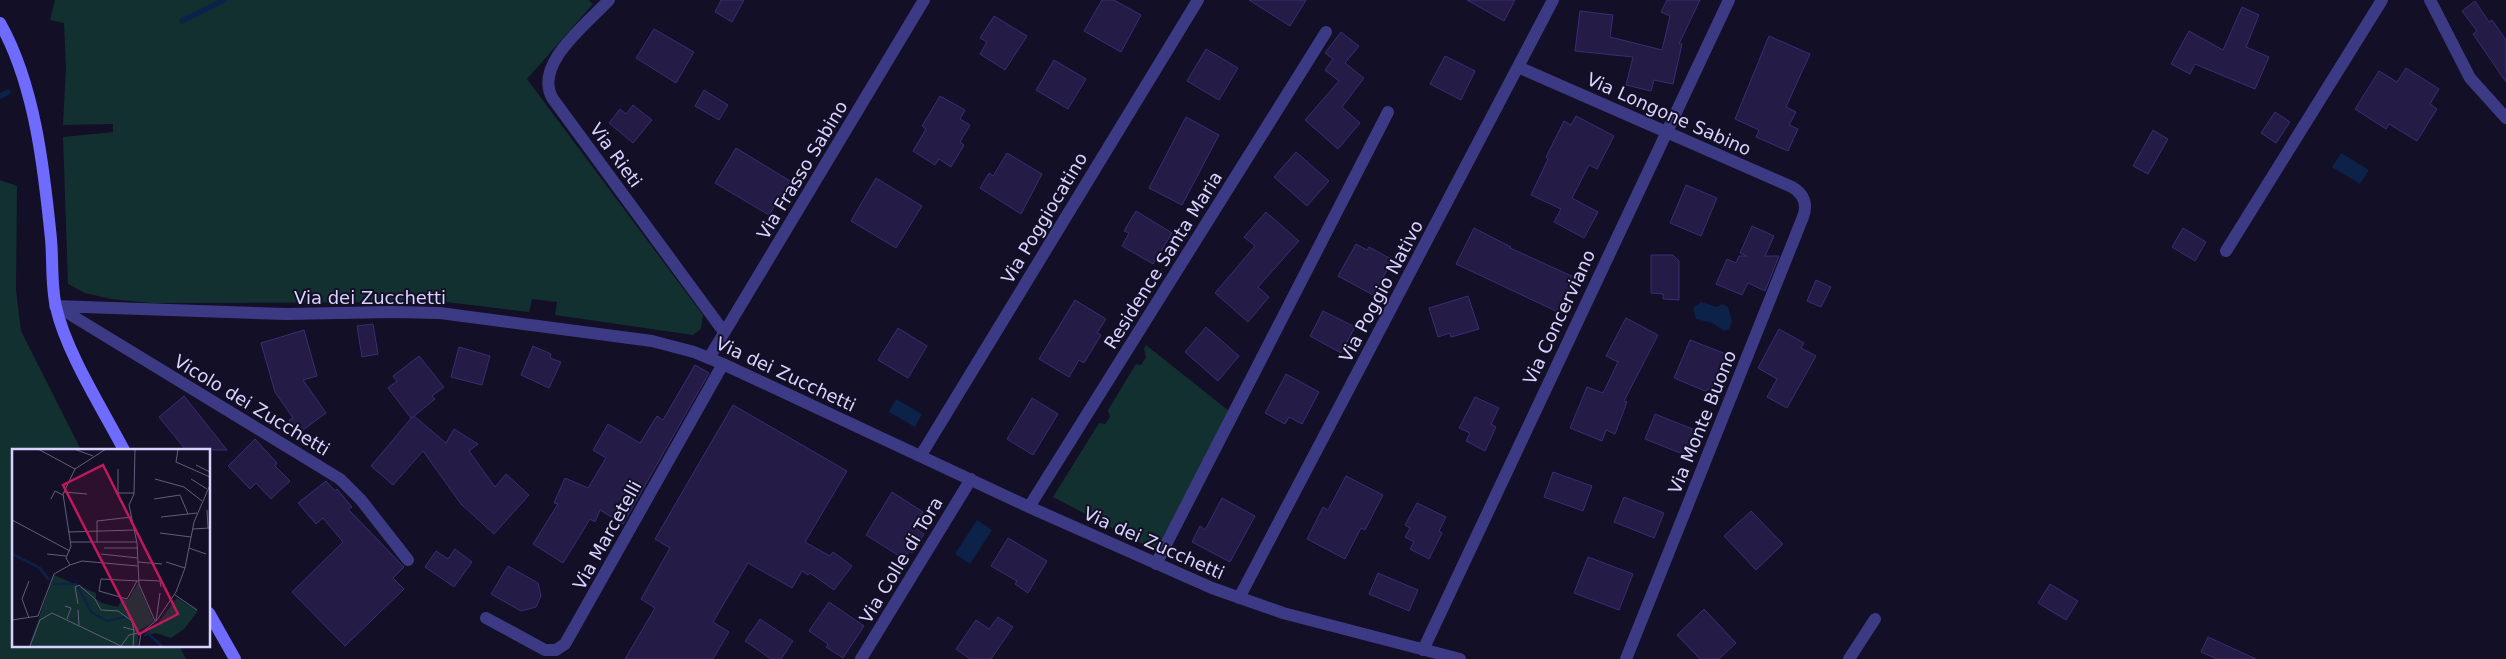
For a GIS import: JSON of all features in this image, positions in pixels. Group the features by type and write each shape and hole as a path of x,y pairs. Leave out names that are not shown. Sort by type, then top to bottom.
{"main road":[{"path":"0,23 18,59 33,118 47,202 55,306 66,337 123,449"},
{"path":"210,616 235,659"}],"street":[{"name":"Via Rieti","path":"609,0 554,59 547,76 548,89 553,99 724,332"},
{"name":"Via Frasso Sabino","path":"710,358 924,0"},
{"name":"Via Poggiocatino","path":"921,455 1198,0"},
{"name":"Via Poggio Nativo","path":"1239,598 1553,0"},
{"name":"Via Concerviano","path":"1423,650 1665,132 1729,0"},
{"path":"2226,251 2382,0"},
{"path":"2430,0 2470,78 2506,118"},
{"name":"Residence Santa Maria","path":"1029,507 1326,32"},
{"name":"Via Longone Sabino","path":"1518,67 1792,187 1804,198"},
{"path":"1156,564 1388,112"},
{"name":"Via Monte Buono","path":"1626,659 1803,217 1806,207 1804,198"},
{"name":"Via dei Zucchetti","path":"55,306 273,314 440,313 652,341 710,358 1029,507 1156,564 1239,598 1283,612 1460,659"},
{"name":"Vicolo dei Zucchetti","path":"55,306 340,479 361,500 408,560"},
{"name":"Via Marcetelli","path":"486,618 545,650 556,650 565,644 723,364"},
{"name":"Via Colle di Tora","path":"861,659 971,479"},
{"path":"1849,659 1875,618"}],"green space":[{"path":"55,0 589,0 593,4 527,79 703,315 701,329 693,335 555,315 557,302 532,299 529,312 446,302 150,303 111,299 85,293 68,284 63,137 113,132 113,124 63,125 66,68 64,23 50,20"},
{"path":"0,180 17,186 16,290 21,331 80,449 12,449 12,646 180,646 186,659 0,659"},
{"path":"1146,345 1229,411 1156,551 1053,497 1099,423 1105,424 1110,417 1108,410 1136,364 1141,365 1146,357 1144,349"}],"water":[{"path":"2341,153 2369,170 2360,184 2332,167"},
{"path":"1701,302 1717,307 1722,304 1728,307 1732,321 1729,329 1724,331 1713,323 1696,319 1693,308"},
{"path":"896,399 922,414 915,427 889,412"},
{"path":"977,520 992,530 970,564 955,554"}],"building":[{"path":"721,0 744,0 732,22 715,12"},
{"path":"1102,0 1114,0 1141,15 1121,52 1084,31"},
{"path":"1249,0 1306,0 1290,26"},
{"path":"1467,0 1515,0 1504,21"},
{"path":"1667,0 1700,0 1679,44 1682,44 1673,84 1654,80 1651,91 1626,85 1633,57 1575,51 1580,11 1613,15 1610,37 1662,50 1670,16 1661,12"},
{"path":"2475,1 2489,22 2492,20 2506,40 2506,82 2473,34 2477,31 2462,11"},
{"path":"2242,7 2259,15 2246,47 2269,57 2255,89 2195,64 2190,74 2171,64 2189,31 2223,50"},
{"path":"994,16 1027,36 1005,70 980,54 987,42 980,38"},
{"path":"654,29 694,52 676,83 636,58"},
{"path":"1341,32 1359,46 1345,63 1364,78 1342,107 1360,123 1338,149 1305,120 1339,81 1325,70 1333,59 1325,53"},
{"path":"1769,36 1810,54 1786,107 1796,112 1789,125 1798,129 1788,151 1756,137 1759,130 1735,119"},
{"path":"1206,49 1238,68 1219,100 1187,81"},
{"path":"1445,56 1475,71 1461,100 1430,84"},
{"path":"1054,60 1086,79 1068,109 1036,90"},
{"path":"2406,68 2439,89 2430,104 2437,109 2417,141 2389,124 2386,129 2355,109 2379,71 2397,82"},
{"path":"704,90 728,105 719,120 695,106"},
{"path":"940,96 965,110 960,119 970,125 960,142 964,145 951,167 939,159 935,165 913,151 926,129 922,126"},
{"path":"633,105 652,120 633,143 609,123 620,109 626,114"},
{"path":"2275,112 2290,122 2276,143 2261,133"},
{"path":"1576,116 1614,136 1597,169 1589,165 1572,198 1598,212 1584,238 1554,222 1561,209 1531,195 1548,159 1546,157 1564,121 1571,125"},
{"path":"1186,117 1219,135 1182,205 1149,188"},
{"path":"2153,130 2168,139 2148,174 2133,166"},
{"path":"736,148 790,181 769,215 715,183"},
{"path":"1296,152 1329,181 1307,206 1274,177"},
{"path":"1007,153 1042,174 1021,214 980,188 989,173 993,176"},
{"path":"876,178 922,206 896,248 851,221"},
{"path":"1686,185 1717,198 1701,236 1670,223"},
{"path":"1136,211 1172,233 1153,264 1122,246 1129,233 1124,231"},
{"path":"1266,212 1299,241 1258,287 1269,297 1248,322 1215,293 1255,246 1244,237"},
{"path":"1752,226 1774,236 1765,256 1779,256 1765,291 1748,283 1742,295 1716,284 1727,259 1736,263 1739,256 1747,256 1740,253"},
{"path":"1474,228 1510,248 1576,278 1560,313 1456,264"},
{"path":"2183,228 2206,242 2195,261 2172,247"},
{"path":"1356,244 1367,250 1369,247 1393,260 1373,295 1338,276"},
{"path":"1651,255 1673,255 1679,261 1679,300 1663,299 1663,294 1651,293"},
{"path":"1816,280 1831,287 1821,307 1807,301"},
{"path":"1468,296 1479,329 1451,337 1450,333 1438,337 1429,308"},
{"path":"1075,300 1106,319 1097,333 1101,335 1084,363 1079,360 1069,377 1039,359"},
{"path":"1323,311 1355,327 1341,353 1310,336"},
{"path":"1626,318 1658,335 1624,401 1627,402 1615,434 1606,430 1602,441 1570,428 1587,387 1603,393 1618,362 1606,356"},
{"path":"373,324 378,354 362,357 357,326"},
{"path":"1206,327 1239,356 1218,381 1185,352"},
{"path":"898,328 927,346 908,378 878,360"},
{"path":"1779,329 1804,343 1801,348 1816,356 1787,408 1767,397 1777,379 1758,368"},
{"path":"304,330 317,376 303,380 326,413 299,433 289,420 293,418 275,392 261,343"},
{"path":"1690,340 1726,354 1712,387 1705,391 1674,378"},
{"path":"533,346 551,354 550,358 561,362 549,388 521,375"},
{"path":"459,347 490,356 482,385 451,377"},
{"path":"419,356 444,387 432,396 435,399 414,416 446,443 454,429 478,444 469,451 495,487 506,474 529,495 494,534 461,504 423,451 393,485 371,466 413,416 411,418 388,388 397,381 393,376"},
{"path":"695,365 709,373 623,524 600,510 595,522 590,519 563,563 533,544 558,504 554,503 565,478 588,488 606,458 593,450 608,424 640,443 657,416 663,420"},
{"path":"1286,374 1319,392 1302,424 1289,417 1285,424 1265,413"},
{"path":"184,396 227,450 185,449 159,417"},
{"path":"1475,397 1499,408 1491,424 1496,427 1485,451 1466,441 1470,433 1459,428"},
{"path":"1032,398 1058,414 1033,455 1007,439"},
{"path":"733,405 847,471 805,542 830,556 833,552 852,566 834,590 810,573 808,575 802,571 792,588 748,563 713,622 729,632 713,659 625,659 655,608 641,599 670,548 655,539"},
{"path":"1655,414 1695,430 1685,455 1645,439"},
{"path":"255,439 277,463 275,466 290,481 271,499 256,483 250,489 228,466"},
{"path":"1553,472 1592,486 1583,511 1544,497"},
{"path":"1346,476 1383,495 1365,530 1361,528 1345,559 1307,539 1323,507 1328,510"},
{"path":"326,481 335,491 337,489 352,507 348,509 404,567 393,578 404,589 345,646 292,592 343,542 323,518 316,524 298,503"},
{"path":"892,492 923,512 913,527 924,534 912,553 909,551 904,559 866,535"},
{"path":"1624,497 1664,513 1654,538 1614,522"},
{"path":"1222,498 1255,516 1230,562 1192,542 1200,526 1205,530"},
{"path":"1417,503 1446,517 1439,531 1442,533 1429,559 1410,549 1414,542 1405,537 1410,528 1405,525"},
{"path":"1751,511 1783,544 1756,570 1724,536"},
{"path":"1008,538 1047,561 1028,593 1015,584 1017,581 991,566"},
{"path":"455,549 472,562 454,587 425,567 436,551 448,559"},
{"path":"1588,557 1633,574 1619,610 1574,593"},
{"path":"508,566 538,583 541,596 536,607 521,611 491,594"},
{"path":"1378,573 1418,590 1409,611 1369,594"},
{"path":"2050,584 2078,601 2066,620 2038,603"},
{"path":"829,602 864,626 843,658 826,647 828,644 809,631"},
{"path":"1704,609 1736,643 1719,659 1700,659 1677,635"},
{"path":"998,617 1013,627 991,659 970,659 956,649 976,620 989,629"},
{"path":"760,619 793,641 781,659 771,659 745,641"},
{"path":"2208,637 2256,659 2217,659 2201,652"}],"waterway":[{"path":"182,21 224,0"},
{"path":"0,96 8,92"}]}
